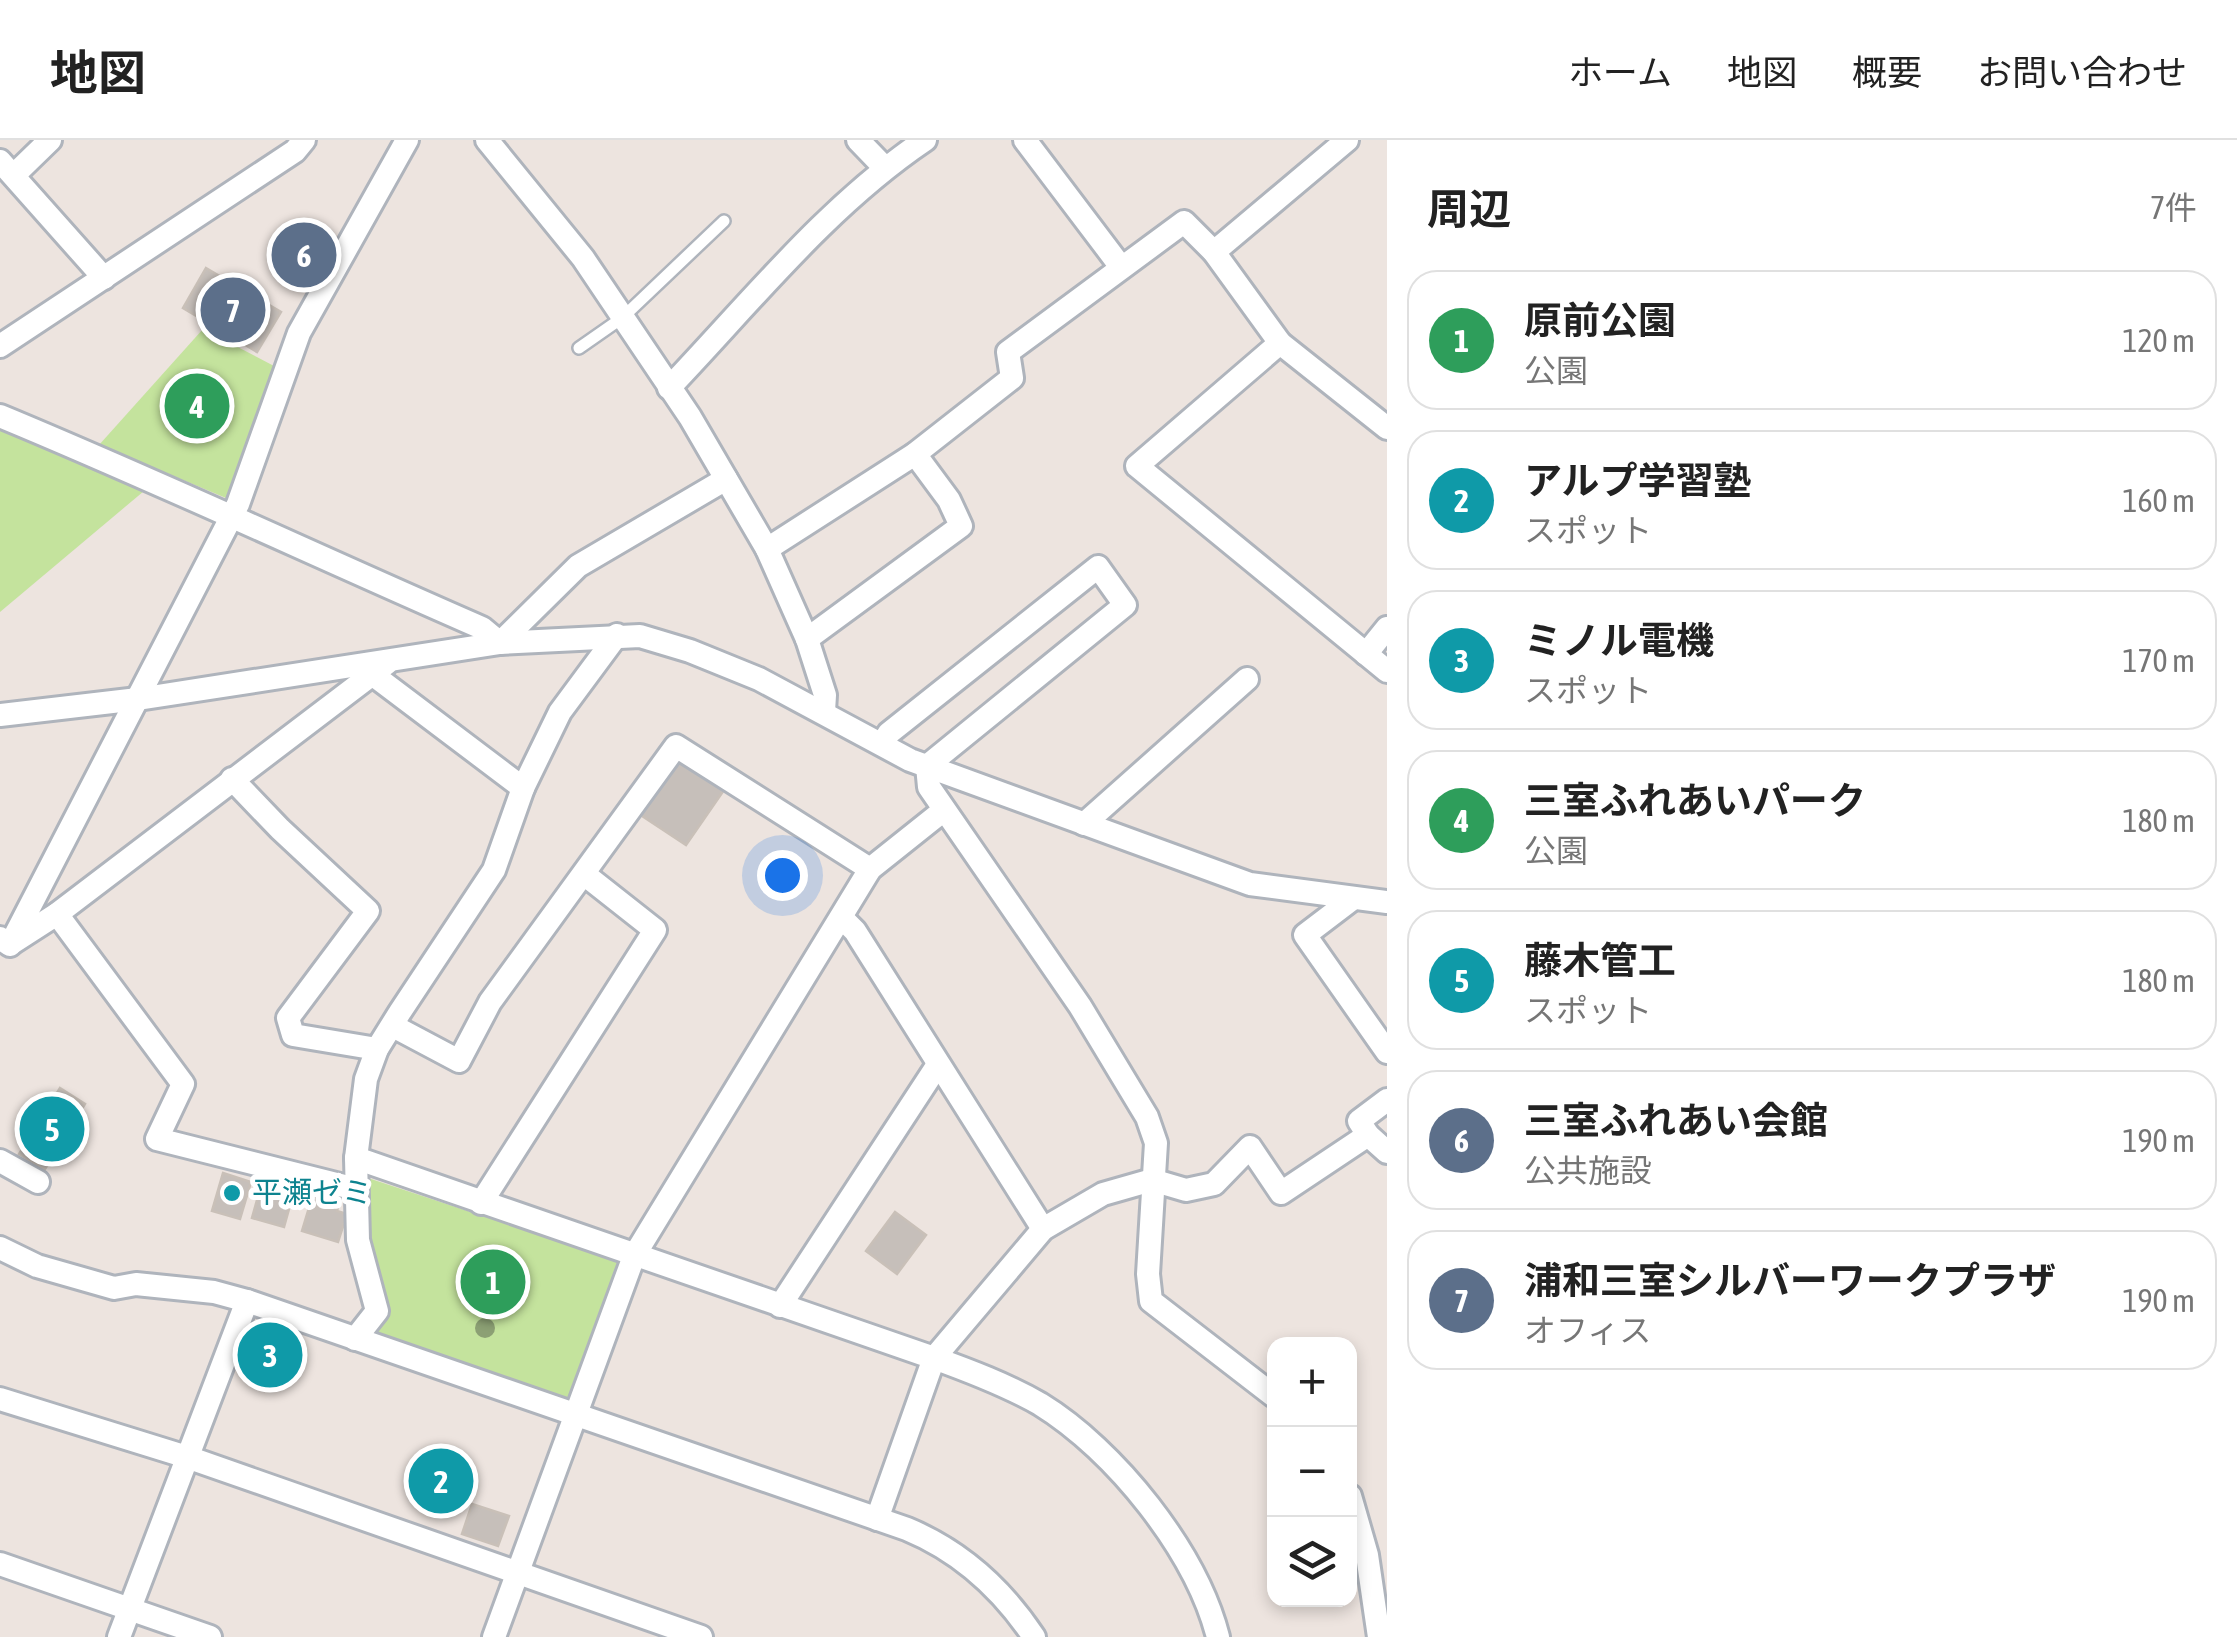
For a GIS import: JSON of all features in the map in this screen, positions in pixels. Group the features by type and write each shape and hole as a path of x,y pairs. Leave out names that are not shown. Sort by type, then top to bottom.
{"street":[{"path":"50,140 7,168 104,278"},
{"path":"488,140 584,258 726,479 767,549 807,640 826,695 824,711"},
{"path":"858,140 884,167"},
{"path":"668,388 844,204 884,167 924,140"},
{"path":"1026,140 1120,268"},
{"path":"3,947 231,516 299,333 401,143"},
{"path":"1214,252 1337,143"},
{"path":"0,346 294,144"},
{"path":"767,549 915,454 1012,378 1008,352 1184,222 1214,252 1280,344 1387,428"},
{"path":"1280,344 1137,466 1387,671"},
{"path":"0,416 482,628 500,642"},
{"path":"807,640 961,526 949,500 915,454"},
{"path":"500,642 578,566 726,479"},
{"path":"882,744 889,733 1098,568 1124,605 928,766"},
{"path":"1366,654 1387,628"},
{"path":"355,1339 376,1311 358,1240 356,1158 366,1079 377,1050 494,870 523,788 560,712 616,636"},
{"path":"0,715 381,668 500,642 640,636 759,679 928,766 1250,884 1387,902"},
{"path":"381,668 523,788"},
{"path":"3,947 57,914 381,668"},
{"path":"1084,824 1247,679"},
{"path":"392,1026 459,1061 490,1002 676,746 870,869"},
{"path":"928,766 929,788 1080,1006 1147,1117 1156,1142 1148,1274 1151,1300 1267,1391"},
{"path":"232,780 368,911 288,1018 293,1035 377,1050"},
{"path":"494,1637 634,1256 870,869 944,810"},
{"path":"481,1203 656,930 584,874"},
{"path":"1351,900 1305,935 1387,1052"},
{"path":"57,914 183,1084 156,1139 356,1189"},
{"path":"842,918 855,931 1043,1229"},
{"path":"780,1306 937,1066"},
{"path":"1387,1100 1359,1121 1387,1152"},
{"path":"877,1520 934,1358 1043,1229 1103,1194 1152,1180 1186,1190 1214,1184 1250,1146 1281,1193 1368,1135"},
{"path":"356,1158 934,1358 984,1376 1038,1403 1066,1422 1130,1481 1178,1547 1218,1637"},
{"path":"0,1161 38,1182"},
{"path":"0,1248 37,1266 114,1288 136,1284 214,1292 247,1301 922,1536 951,1552 1002,1594 1034,1637"},
{"path":"119,1637 247,1301"},
{"path":"0,1399 186,1458 701,1637"},
{"path":"1356,1517 1367,1555 1379,1637"},
{"path":"0,1564 210,1637"}],"lane":[{"path":"579,348 622,318 724,221"}],"green space":[{"path":"203,329 274,366 226,498 99,445"},
{"path":"0,423 144,491 0,612"},
{"path":"365,1177 619,1261 572,1400 366,1338"}],"building":[{"path":"292,229 327,247 311,278 276,261"},
{"path":"206,268 281,312 257,352 183,308"},
{"path":"682,757 726,787 686,845 639,814"},
{"path":"60,1088 85,1104 45,1169 19,1154"},
{"name":"平瀬ゼミ","path":"223,1173 251,1182 240,1219 212,1211"},
{"path":"262,1182 294,1191 284,1227 252,1218"},
{"path":"314,1191 340,1200 337,1211 347,1214 338,1242 302,1231"},
{"path":"895,1212 926,1235 897,1274 866,1251"},
{"path":"277,1331 275,1337 297,1344 285,1377 262,1368 260,1374 243,1366 251,1342"},
{"path":"434,1454 464,1466 448,1509 418,1497"},
{"path":"472,1504 509,1516 498,1546 462,1534"}],"place":[{"name":"三室ふれあい会館","path":"304,255"},
{"name":"浦和三室シルバーワークプラザ","path":"233,310"},
{"name":"三室ふれあいパーク","path":"197,406"},
{"name":"藤木管工","path":"52,1129"},
{"name":"平瀬ゼミ","path":"232,1193"},
{"name":"原前公園","path":"493,1282"},
{"name":"ミノル電機","path":"270,1355"},
{"name":"アルプ学習塾","path":"441,1481"}]}
